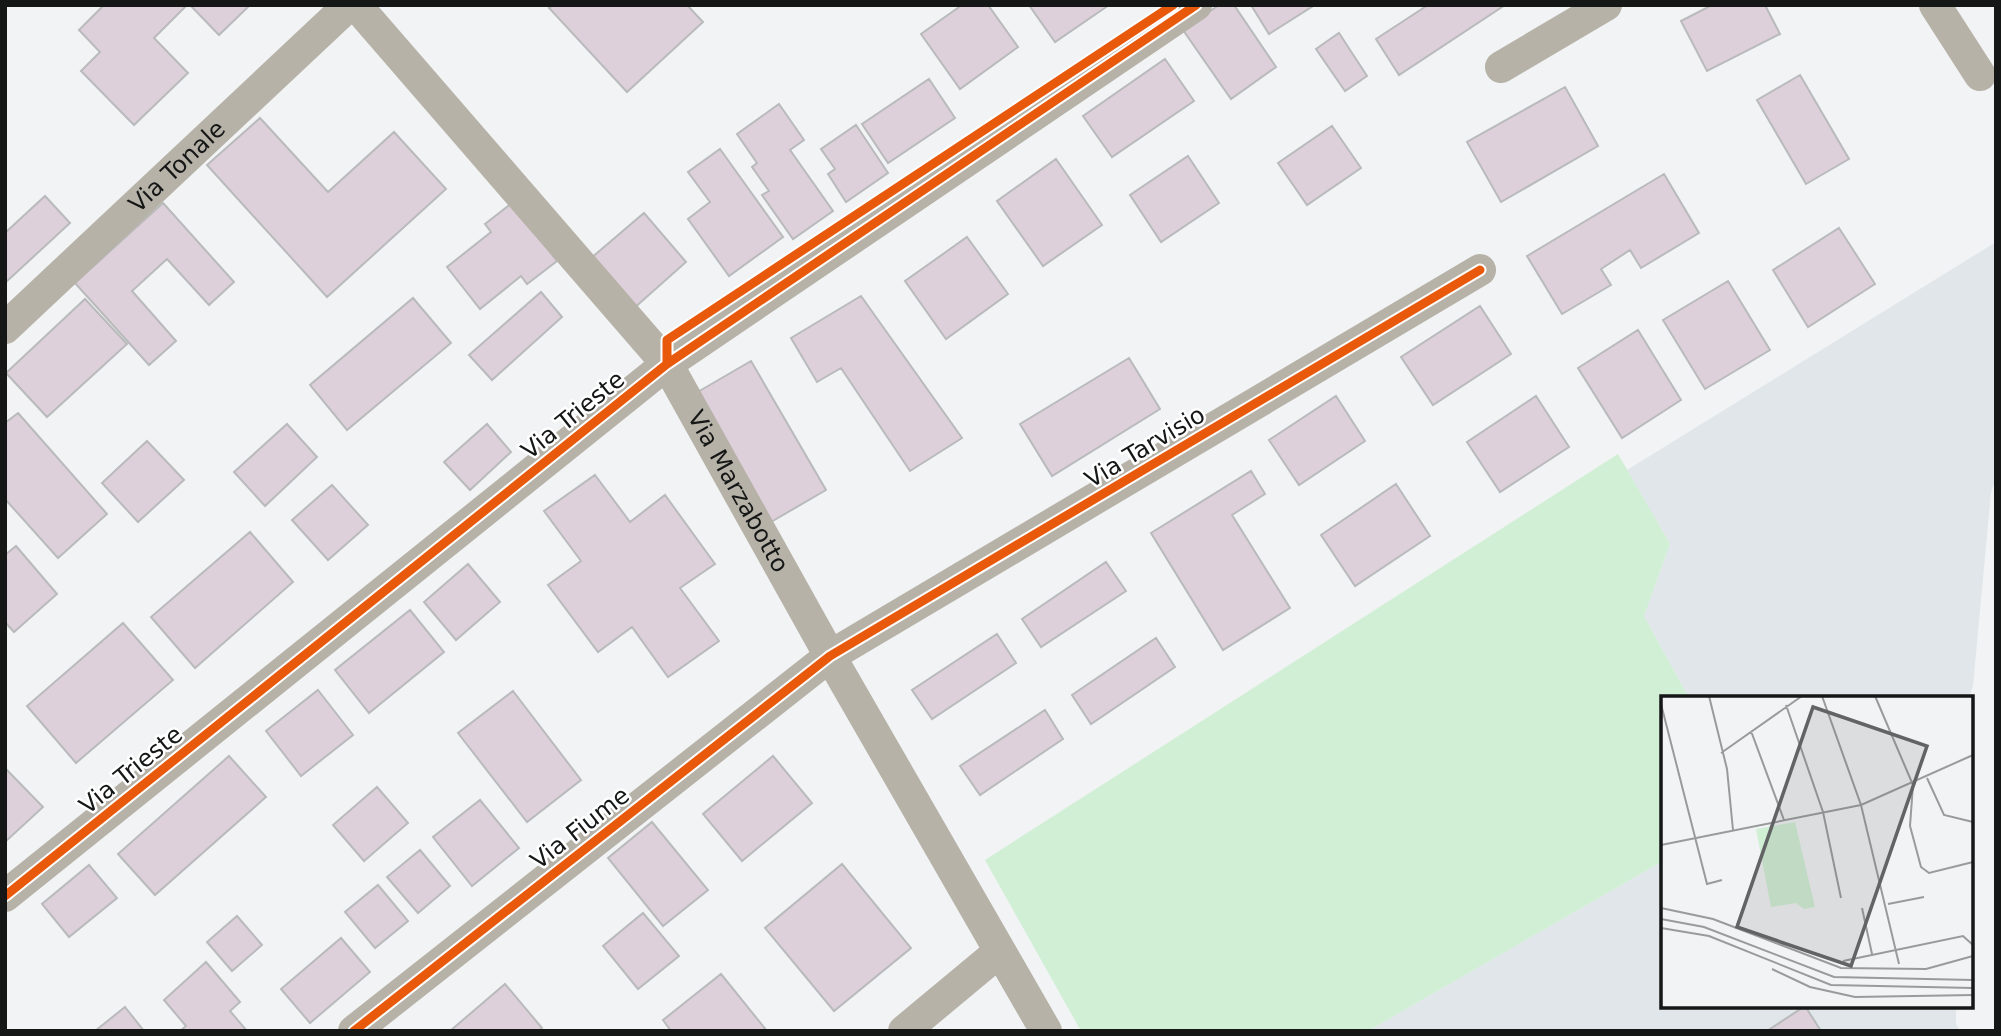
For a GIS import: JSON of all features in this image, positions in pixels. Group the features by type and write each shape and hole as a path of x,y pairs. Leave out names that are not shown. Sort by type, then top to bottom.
{"street":[{"name":"Via Tonale","path":"5,328 349,5"},
{"name":"Via Marzabotto","path":"356,5 667,363 830,656 1046,1031"},
{"name":"Via Trieste","path":"5,896 667,363 1196,5"},
{"path":"1501,68 1606,5"},
{"path":"1935,5 1980,75"},
{"name":"Via Tarvisio","path":"830,656 1480,270"},
{"name":"Via Fiume","path":"354,1031 830,656"},
{"path":"904,1031 999,952"}],"shaded area":[{"path":"1996,242 1996,478 1991,492 1973,686 1970,696 1688,696 1644,616 1670,544 1627,470"},
{"path":"1661,862 1661,1008 1956,1008 1956,1024 1960,1031 1368,1031"}],"green space":[{"path":"1618,454 1670,544 1644,616 1688,696 1661,696 1661,862 1368,1031 1081,1031 985,860"}],"building":[{"path":"104,5 187,5 154,38 188,73 134,125 81,71 100,52 79,30"},
{"path":"190,5 250,5 219,35"},
{"path":"553,5 687,5 703,22 627,92 549,8"},
{"path":"962,5 988,5 1018,47 960,89 921,34"},
{"path":"1029,5 1109,5 1055,42"},
{"path":"1219,5 1234,5 1276,67 1231,99 1183,30"},
{"path":"1251,5 1312,5 1313,6 1269,34"},
{"path":"1428,5 1505,5 1399,75 1376,39"},
{"path":"1712,5 1765,5 1780,34 1707,71 1681,21"},
{"path":"1339,33 1367,76 1345,91 1316,49"},
{"path":"1165,59 1194,101 1112,157 1083,116"},
{"path":"1800,75 1849,159 1806,184 1757,100"},
{"path":"929,79 955,118 888,163 862,124"},
{"path":"1565,87 1598,146 1501,202 1467,142"},
{"path":"779,104 804,140 790,150 833,211 793,239 762,195 769,191 752,167 757,163 737,134"},
{"path":"260,118 328,192 394,132 446,189 327,297 207,165"},
{"path":"856,125 888,173 846,202 828,174 835,169 821,149"},
{"path":"1332,126 1361,168 1307,205 1278,163"},
{"path":"720,149 783,237 729,276 688,219 710,202 688,172"},
{"path":"1188,156 1219,203 1161,242 1130,195"},
{"path":"1056,159 1102,225 1043,266 997,201"},
{"path":"1664,174 1699,233 1641,268 1630,250 1601,269 1611,285 1562,314 1527,256"},
{"path":"45,196 70,223 5,283 5,233"},
{"path":"163,203 234,282 209,305 167,259 132,291 176,341 149,365 75,283"},
{"path":"512,203 557,261 527,284 521,276 480,309 447,267 491,232 485,224"},
{"path":"644,213 686,262 633,309 590,259"},
{"path":"1839,228 1875,284 1808,327 1773,270"},
{"path":"967,237 1008,294 946,339 905,281"},
{"path":"1728,281 1770,350 1705,389 1663,320"},
{"path":"541,292 562,317 492,380 469,355"},
{"path":"861,296 962,438 910,471 841,368 817,382 791,338"},
{"path":"413,298 451,343 347,430 310,385"},
{"path":"85,299 127,344 47,417 6,373"},
{"path":"1480,306 1511,354 1433,405 1401,357"},
{"path":"1638,330 1681,400 1622,438 1578,368"},
{"path":"1129,358 1160,409 1052,476 1020,424"},
{"path":"751,361 826,490 771,522 696,393"},
{"path":"1336,396 1365,441 1299,485 1269,440"},
{"path":"1536,396 1569,447 1500,492 1467,442"},
{"path":"18,413 107,514 58,558 5,499 5,423"},
{"path":"287,424 317,457 265,506 234,472"},
{"path":"487,424 511,452 470,490 444,462"},
{"path":"147,441 184,480 138,522 102,483"},
{"path":"1251,471 1265,494 1232,515 1290,608 1223,650 1151,533"},
{"path":"595,475 630,522 665,495 715,564 680,588 719,641 668,677 632,627 598,652 548,585 581,561 544,511"},
{"path":"1396,484 1430,536 1355,586 1321,535"},
{"path":"332,485 368,525 328,560 292,520"},
{"path":"250,532 293,582 195,668 151,617"},
{"path":"16,546 57,594 14,632 5,622 5,555"},
{"path":"1106,562 1126,591 1041,647 1022,619"},
{"path":"468,564 500,602 456,640 424,602"},
{"path":"410,610 444,652 369,713 335,670"},
{"path":"123,623 173,680 76,763 27,706"},
{"path":"997,634 1016,663 932,719 912,690"},
{"path":"1156,638 1175,667 1091,724 1072,695"},
{"path":"318,690 353,735 301,776 266,731"},
{"path":"513,691 581,780 527,822 458,733"},
{"path":"1045,710 1063,739 980,795 960,766"},
{"path":"229,756 266,797 155,895 118,854"},
{"path":"773,756 812,803 742,861 703,814"},
{"path":"5,768 43,807 5,842"},
{"path":"377,787 408,823 364,861 333,825"},
{"path":"480,800 519,848 472,886 433,837"},
{"path":"652,822 708,890 663,926 608,858"},
{"path":"420,850 450,886 418,913 387,877"},
{"path":"842,864 911,948 834,1011 765,928"},
{"path":"89,865 117,898 69,937 42,904"},
{"path":"378,885 408,921 375,948 345,912"},
{"path":"643,913 679,956 638,989 603,946"},
{"path":"237,916 262,945 232,971 207,942"},
{"path":"341,938 370,972 310,1023 281,989"},
{"path":"206,962 240,1002 230,1011 247,1031 180,1031 186,1026 164,1000"},
{"path":"721,974 767,1031 671,1031 663,1020"},
{"path":"505,984 542,1028 539,1031 450,1031"},
{"path":"125,1007 144,1031 95,1031"},
{"path":"1802,1008 1806,1008 1821,1031 1767,1031"}],"cycle path":[{"path":"667,364 667,340 1173,5"},
{"path":"5,896 667,364 1196,5"},
{"path":"354,1031 830,656 1480,270"}]}
